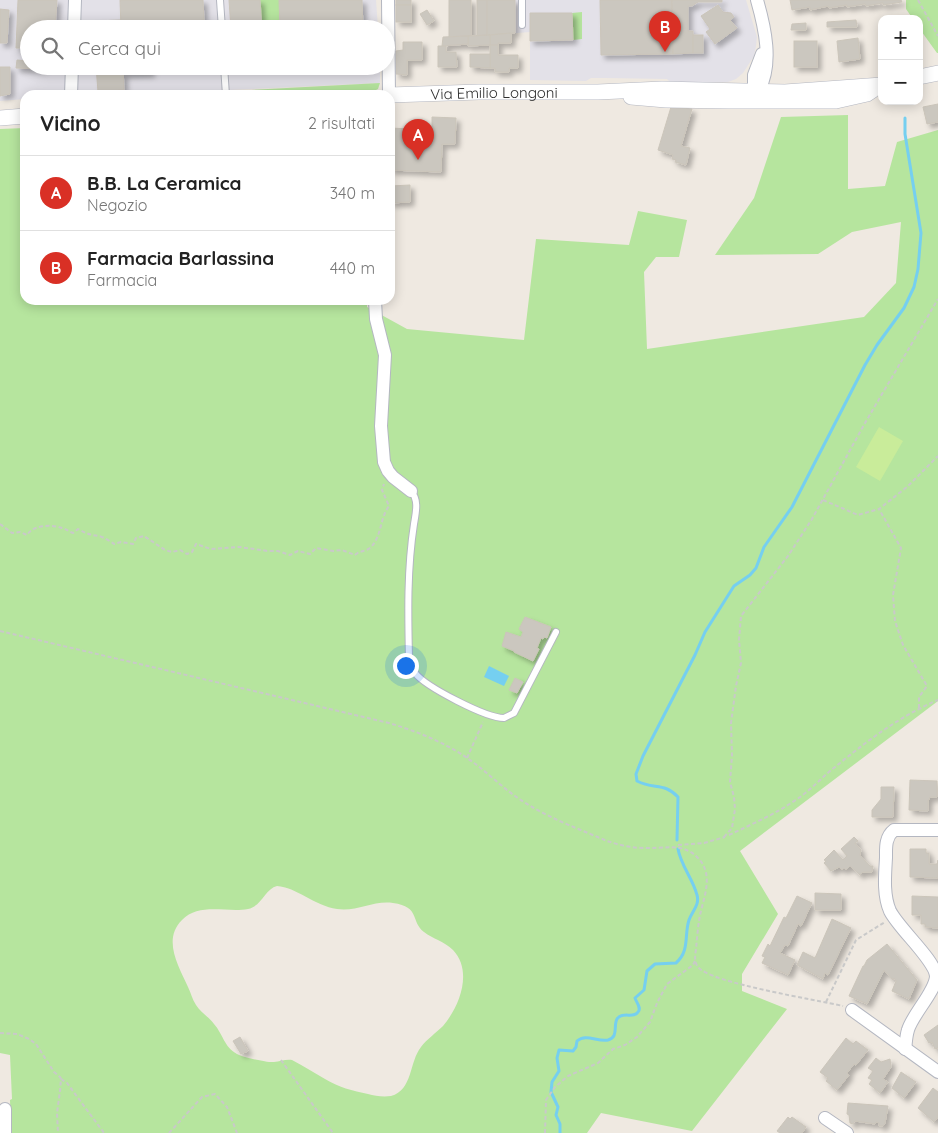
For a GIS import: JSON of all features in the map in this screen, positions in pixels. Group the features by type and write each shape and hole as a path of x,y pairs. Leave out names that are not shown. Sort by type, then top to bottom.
{"street":[{"path":"74,20 75,0"},
{"path":"388,0 388,20"},
{"path":"756,0 764,25 765,44 760,70 753,80 757,91"},
{"path":"727,90 740,84 760,70"},
{"path":"760,70 773,86 785,92"},
{"path":"923,76 938,72"},
{"path":"71,90 72,75"},
{"path":"390,75 390,90"},
{"name":"Via Emilio Longoni","path":"598,92 622,89 785,92 878,85"},
{"name":"Via Emilio Longoni","path":"395,95 479,92 598,92 666,100 836,101 866,94 878,87"},
{"name":"Via Emilio Longoni","path":"666,100 678,94 751,95 757,91"},
{"name":"Via Emilio Longoni","path":"757,91 762,96 824,97 836,101"},
{"path":"0,118 20,116"},
{"path":"375,305 376,319 385,355 381,443 384,462 393,477 411,491"},
{"path":"905,1049 908,1029 936,977 934,967 893,917 886,900 888,836 890,832 898,829 938,830"},
{"path":"852,1010 938,1072"},
{"path":"4,1109 5,1133"},
{"path":"825,1118 847,1133"}],"lane":[{"path":"220,0 221,20"},
{"path":"522,0 522,25"},
{"path":"225,75 226,90"},
{"path":"411,491 416,505 408,572 408,659 410,666 418,677 486,715 504,718 514,713 556,632"}],"path":[{"path":"918,0 938,36"},
{"path":"724,837 732,828 735,810 730,782 732,755 730,723 741,663 739,623 745,610 758,596 793,549 938,299"},
{"path":"823,500 858,515 880,510 907,487 938,456"},
{"path":"0,524 12,532 20,532 27,535 30,529 35,527 60,527 73,533 78,529 85,534 100,536 114,544 121,542 133,544 136,538 144,536 165,550 172,552 180,550 187,554 192,552 196,544 211,549 239,547 278,551 290,555 298,551 310,554 316,548 333,551 342,550 355,555 358,552 371,548 383,524 383,516 389,506 382,490 388,471"},
{"path":"880,510 901,548 893,595 895,621 903,645 927,686 919,697 919,708"},
{"path":"0,631 389,723 428,737 467,758 519,799 553,818 610,842 626,846 651,848 704,843 724,837 778,812 889,726 919,708 938,700"},
{"path":"467,758 486,715"},
{"path":"545,1133 546,1100 555,1087 568,1076 598,1063 613,1049 625,1045 637,1037 650,1022 667,984 693,966 700,914 707,886 707,876 704,866 698,857 684,848 669,846"},
{"path":"826,1002 856,940 893,917"},
{"path":"695,961 702,972 716,978 826,1002 852,1010"},
{"path":"0,1033 24,1036 36,1044 50,1062 54,1072 66,1082 104,1133"},
{"path":"281,1060 333,1133"},
{"path":"58,1133 57,1113 61,1079"},
{"path":"169,1133 202,1097 215,1094 227,1107 237,1133"}],"shaded area":[{"path":"0,0 376,0 377,20 20,20 20,75 380,75 380,83 228,90 20,90 20,99 0,101"},
{"path":"477,0 746,0 757,37 756,46 754,56 743,73 736,79 728,82 670,82 667,79 605,78 591,78 586,81 530,80 530,32 477,36"}],"green space":[{"path":"260,0 279,0 280,20 261,20"},
{"path":"906,0 938,0 938,53 923,34 923,15 910,15 906,9"},
{"path":"582,12 582,39 573,40 572,13"},
{"path":"380,83 376,90 250,90"},
{"path":"848,115 848,189 885,186 897,142 938,130 938,701 740,851 778,914 742,974 742,991 787,1009 692,1131 601,1113 587,1133 11,1133 10,1055 0,1053 0,129 20,128 20,305 367,305 367,307 407,329 524,340 536,239 629,245 638,211 687,220 679,257 656,257 644,272 647,349 864,317 896,283 901,222 852,232 818,254 715,255 754,198 781,117","holes":["277,886 337,909 352,909 379,903 402,905 411,911 424,932 450,947 459,958 463,978 462,988 455,1009 443,1026 421,1047 414,1060 407,1082 398,1093 391,1096 382,1096 357,1092 330,1082 292,1060 271,1062 255,1060 240,1055 229,1048 217,1028 195,1003 174,954 173,936 182,920 197,911 248,909 257,905 269,890"]},
{"path":"879,427 903,441 880,481 856,467"}],"water":[{"path":"489,666 509,676 504,686 484,677"}],"building":[{"path":"18,0 57,0 56,20 20,20 20,48 16,48"},
{"path":"120,0 203,0 204,20 121,20"},
{"path":"229,0 260,0 261,20 230,20"},
{"path":"279,0 362,0 363,20 280,20"},
{"path":"396,0 411,0 411,5 396,5"},
{"path":"449,0 471,0 471,36 449,37"},
{"path":"477,0 487,0 487,35 477,36"},
{"path":"487,0 515,0 515,33 487,35"},
{"path":"600,0 672,0 673,54 601,55"},
{"path":"672,0 722,0 722,2 698,2 688,6 688,31 693,31 693,53 673,54"},
{"path":"790,0 901,0 902,2 866,6 865,4 847,7 847,5 829,8 828,6 810,10 810,7 792,10"},
{"path":"396,5 411,5 411,22 396,22"},
{"path":"718,5 723,12 731,13 734,17 730,20 737,28 715,44 706,32 710,29 701,16"},
{"path":"0,9 9,10 7,43 0,43"},
{"path":"427,10 434,21 427,25 420,14"},
{"path":"530,13 572,13 573,40 530,41"},
{"path":"856,20 857,27 827,27 827,22"},
{"path":"806,23 806,30 791,30 792,24"},
{"path":"511,33 511,43 490,45 490,35"},
{"path":"490,35 490,45 468,46 468,36"},
{"path":"693,35 703,35 703,53 693,53"},
{"path":"468,36 468,44 442,46 443,37"},
{"path":"858,38 860,59 839,62 837,41"},
{"path":"794,41 817,41 817,67 794,67"},
{"path":"403,42 422,42 422,60 407,60 407,75 396,74 396,51 403,50"},
{"path":"490,45 498,45 498,55 518,55 518,68 509,68 509,72 495,72 495,68 490,68"},
{"path":"438,46 446,46 446,52 456,52 457,67 438,67"},
{"path":"470,54 490,54 490,68 470,67"},
{"path":"17,60 20,60 20,68 16,68"},
{"path":"0,67 10,67 10,94 0,96"},
{"path":"97,75 123,75 124,90 98,90"},
{"path":"938,104 938,122 927,124 923,107"},
{"path":"671,107 692,109 681,146 690,148 686,165 675,162 676,160 672,159 673,155 658,150"},
{"path":"432,117 456,118 455,144 442,144 441,172 395,170 395,128 432,130"},
{"path":"410,185 410,202 395,203 395,186"},
{"path":"525,617 551,627 547,638 541,638 537,648 539,649 533,661 502,646 506,632 521,637 523,632 519,629"},
{"path":"515,678 523,682 517,693 509,690"},
{"path":"910,780 937,781 937,797 930,797 928,800 928,811 909,810"},
{"path":"881,787 894,787 893,817 872,817 872,810 881,799"},
{"path":"854,837 858,841 855,843 861,850 860,855 870,866 873,866 872,872 863,872 860,875 850,866 846,870 844,868 842,870 839,867 831,871 824,863 826,861 824,860 834,850 843,860 847,856 841,849"},
{"path":"910,849 926,849 926,853 929,853 929,864 937,864 938,860 938,879 910,877"},
{"path":"815,893 841,894 841,910 815,910"},
{"path":"797,896 812,903 801,926 798,924 788,946 785,945 780,953 795,960 788,975 762,963 765,957 762,956 768,944 770,946"},
{"path":"912,896 938,897 938,928 925,927 925,924 921,924 921,915 912,915"},
{"path":"832,919 851,928 828,975 825,973 823,979 797,965 803,952 815,958"},
{"path":"887,944 917,980 909,999 892,991 896,981 884,970 867,1004 849,996 867,960"},
{"path":"938,1025 938,1048 935,1049 932,1042 929,1043 924,1035"},
{"path":"240,1037 248,1051 241,1054 233,1041"},
{"path":"846,1038 853,1044 856,1041 868,1050 847,1073 849,1075 837,1090 826,1081 828,1078 820,1072"},
{"path":"876,1058 881,1062 890,1059 891,1067 883,1079 888,1082 880,1093 869,1084 872,1080 868,1078 873,1071 868,1068"},
{"path":"901,1072 916,1082 904,1098 892,1088"},
{"path":"933,1088 938,1092 938,1117 934,1122 918,1108"},
{"path":"848,1103 888,1106 885,1123 883,1126 879,1126 879,1123 876,1122 875,1124 855,1121 853,1124 850,1123 849,1115 847,1114"},
{"path":"788,1117 790,1119 792,1117 806,1127 802,1133 780,1133 777,1131"}],"waterway":[{"path":"677,840 678,797 668,789 637,781 636,774 643,756 705,632 734,586 750,575 756,568 764,547 792,507 865,365 904,308 914,287 918,269 921,233 905,134 905,118"},
{"path":"560,1133 560,1124 556,1115 558,1107 551,1092 552,1082 559,1071 557,1058 559,1050 573,1051 577,1041 584,1038 611,1039 615,1034 617,1019 625,1015 634,1015 639,1010 635,998 644,990 647,971 655,964 676,963 683,953 689,920 698,899 678,849"}],"place":[{"name":"Farmacia Barlassina","path":"665,52"},
{"name":"B.B. La Ceramica","path":"418,160"}]}
